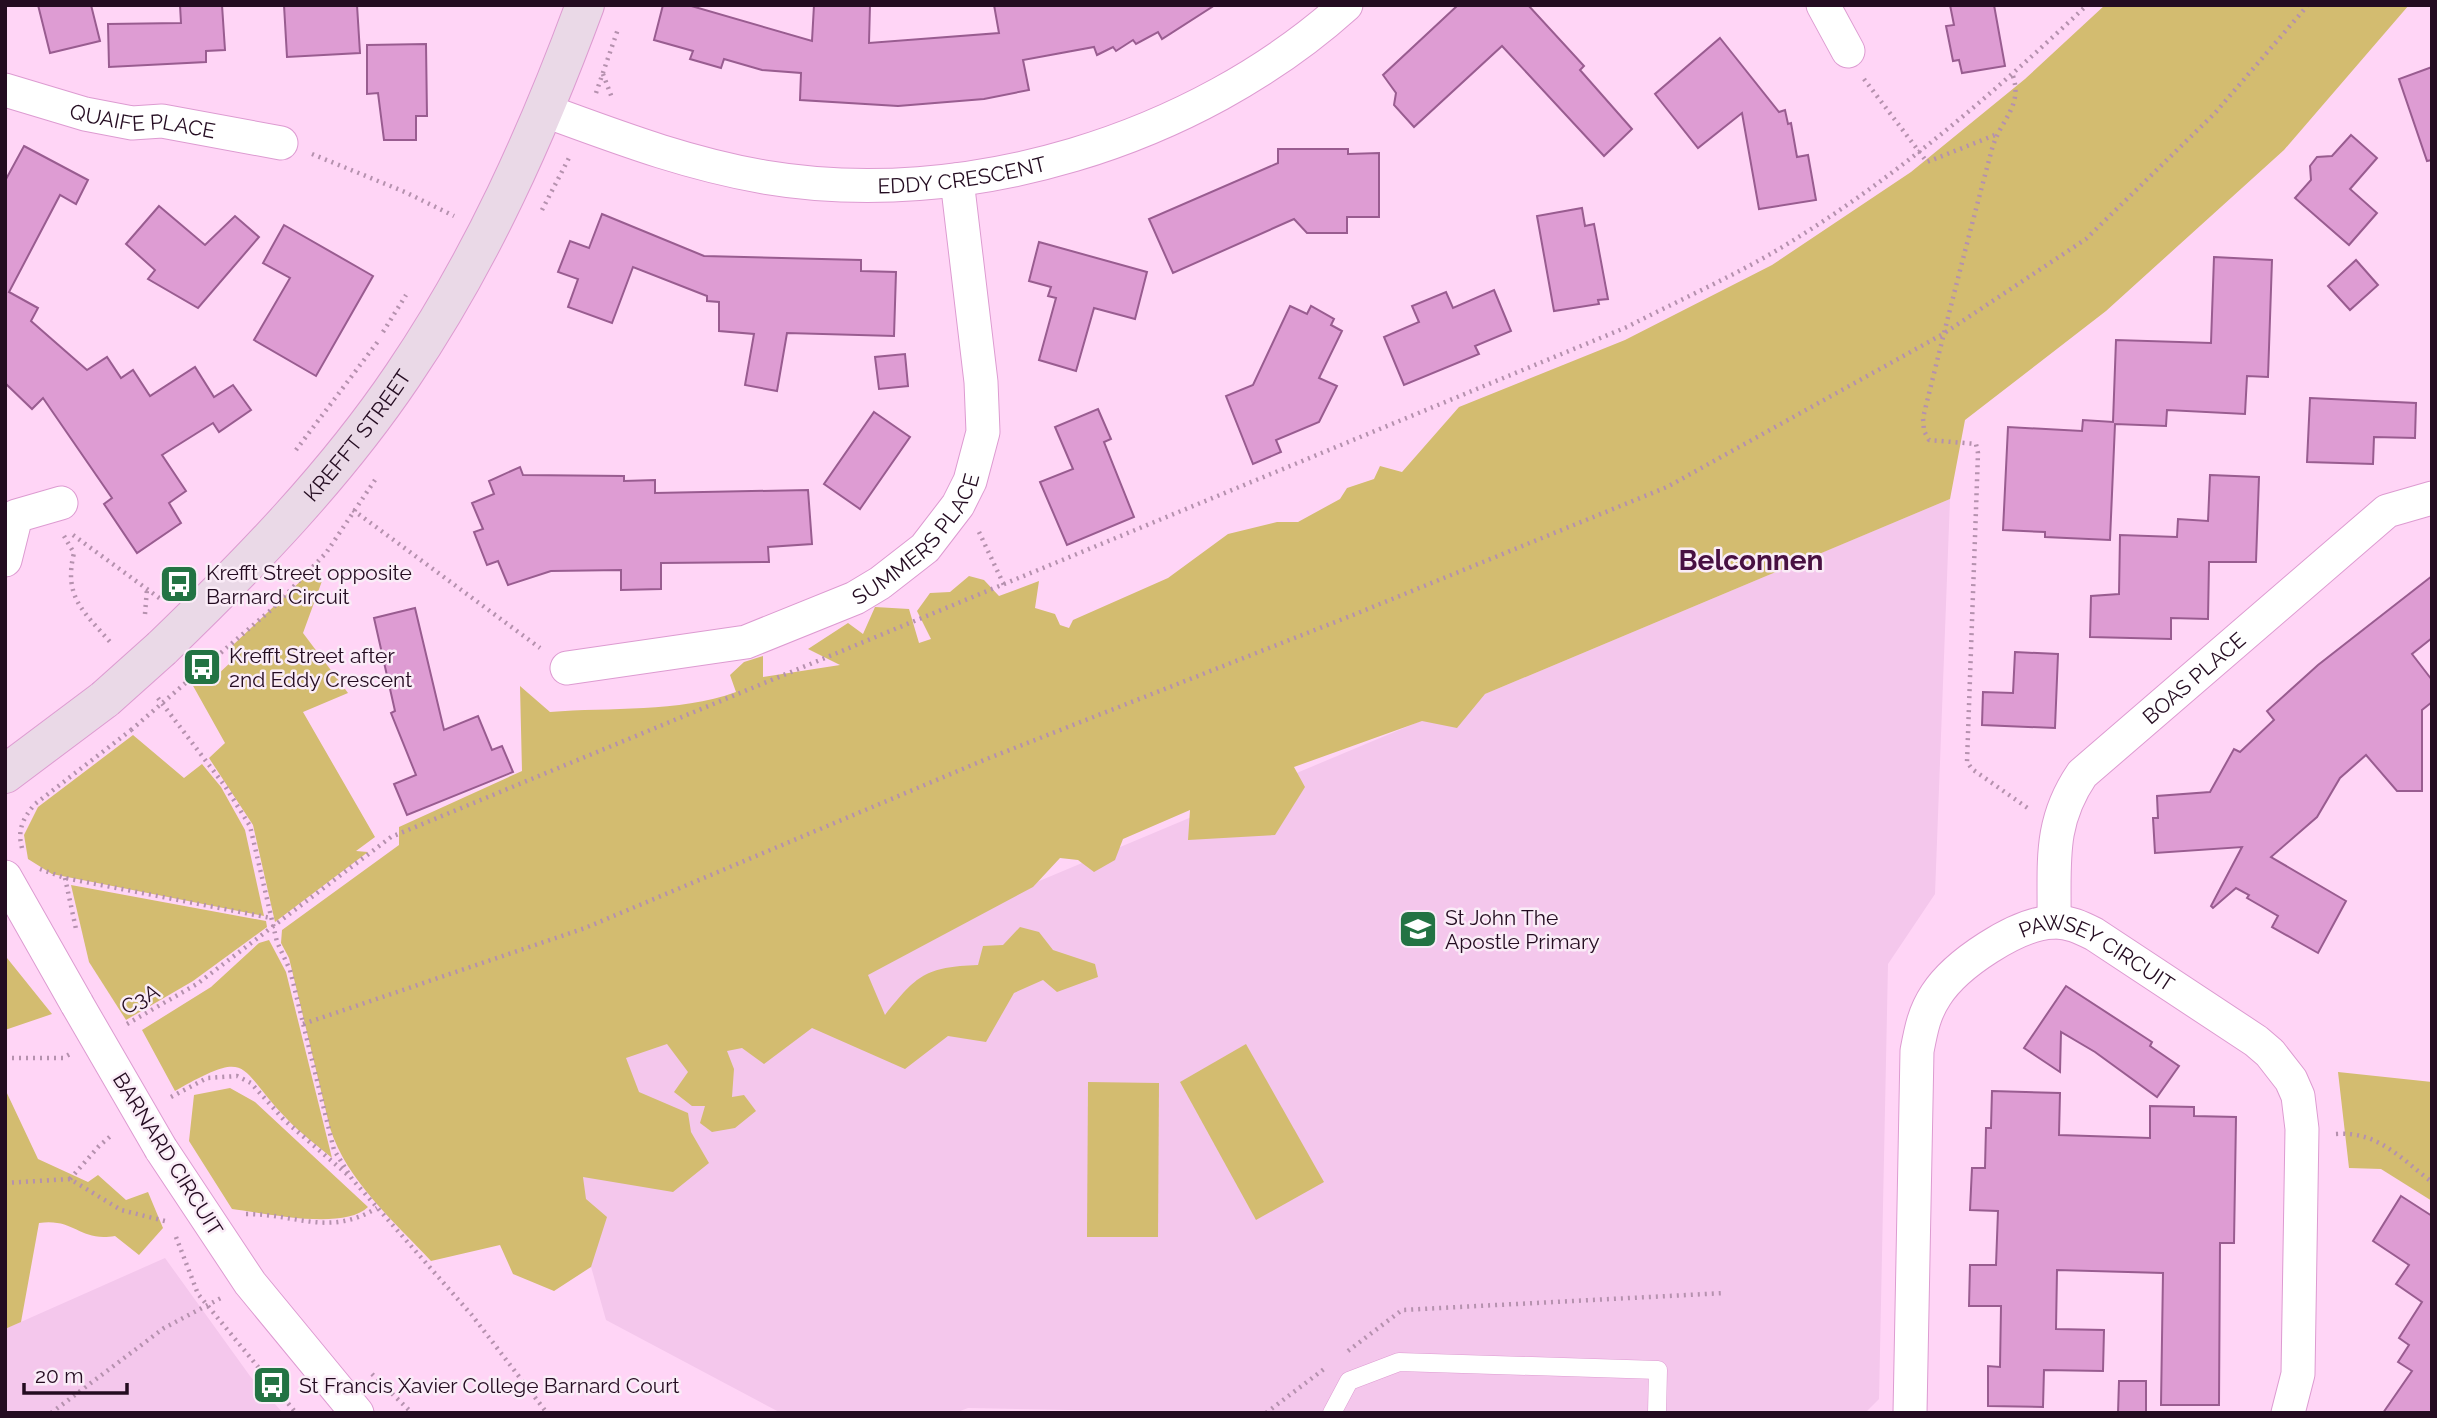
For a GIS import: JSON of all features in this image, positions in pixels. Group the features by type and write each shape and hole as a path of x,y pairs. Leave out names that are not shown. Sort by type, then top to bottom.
{"street":[{"name":"KREFFT STREET","path":"5,774 105,699 149,630 234,579 319,485 403,376 482,246 546,111 585,5"},
{"name":"EDDY CRESCENT","path":"546,111 675,158 766,177 861,184 957,180 1053,160 1133,135 1215,97 1253,75 1325,25 1346,5"},
{"path":"1823,5 1848,51"},
{"name":"QUAIFE PLACE","path":"5,90 85,114 132,123 162,121 281,144"},
{"name":"SUMMERS PLACE","path":"566,668 746,642 855,598 880,583 925,548 962,497 970,481 983,432 981,382 957,180"},
{"name":"BOAS PLACE","path":"2054,922 2057,829 2065,799 2082,774 2388,511 2432,498"},
{"path":"5,560 11,510 65,517"},
{"name":"BARNARD CIRCUIT","path":"21,868 77,1004 160,1149 250,1283 357,1413"},
{"name":"PAWSEY CIRCUIT","path":"1910,1413 1917,1051 1922,1021 1937,993 1961,969 2015,930 2054,922 2075,925 2094,934 2270,1053 2291,1080 2298,1096 2302,1136 2298,1374 2288,1413"}],"lane":[{"path":"1332,1413 1349,1381 1399,1362 1658,1370 1657,1413"}],"path":[{"name":"C3A","path":"122,1027 197,984 391,837 1627,327 1778,249 1919,155 2013,76 2087,5"},
{"path":"303,1024 585,928 984,760 1353,615 1667,487 1943,334 2086,239 2215,113 2308,5"},
{"path":"1848,51 1870,88 1927,162 1996,134"},
{"path":"603,73 615,107"},
{"path":"2013,76 2018,90 2015,103 1996,134 1923,418 1924,432 1929,440 1976,444 1978,453 1967,762 1972,769 2057,829"},
{"path":"281,144 405,192 454,216"},
{"path":"451,223 460,204"},
{"path":"413,284 378,340 287,461 566,668"},
{"path":"962,497 1004,585"},
{"path":"11,510 57,524 74,553 69,574 72,592 84,612 113,645"},
{"path":"65,517 163,601"},
{"path":"146,589 149,630"},
{"path":"149,630 163,601 171,592"},
{"path":"189,680 26,814 19,835 21,868 271,918"},
{"path":"156,696 225,786 250,826 277,942 290,970 324,1117 334,1150 352,1179"},
{"path":"5,1058 63,1058 75,1052"},
{"path":"167,1100 207,1078 237,1076 251,1083 284,1120 352,1179 471,1314 547,1413"},
{"path":"71,1179 99,1146 116,1132"},
{"path":"2302,1136 2362,1133 2376,1140 2432,1182"},
{"path":"5,1183 71,1179 121,1210 170,1222"},
{"path":"244,1214 340,1224 356,1221 377,1208"},
{"path":"165,1209 198,1294 296,1413"},
{"path":"51,1413 164,1328 250,1283"},
{"path":"1339,1357 1402,1310 1725,1293"},
{"path":"1266,1413 1329,1365"}],"shaded area":[{"path":"2105,5 2409,5 2284,150 2106,311 1965,420 1950,499 1485,694 1457,728 1422,721 1294,767 1305,787 1275,835 1188,840 1190,810 1123,839 1115,860 1094,872 1078,860 1060,858 1033,887 868,975 885,1015 915,982 924,976 946,968 978,965 983,946 1003,945 1020,927 1039,932 1053,950 1095,964 1098,977 1057,992 1043,980 1014,993 986,1042 948,1036 905,1069 812,1028 764,1064 742,1048 727,1051 734,1069 732,1097 744,1095 756,1111 735,1128 712,1132 700,1123 705,1106 692,1106 674,1092 688,1072 667,1044 626,1058 639,1092 688,1113 691,1132 709,1163 673,1192 583,1177 586,1199 607,1217 591,1267 554,1291 513,1274 500,1245 431,1261 359,1183 330,1128 289,958 281,943 282,930 399,845 399,827 522,771 520,686 550,712 644,708 714,699 736,692 730,675 744,662 763,656 763,677 840,665 808,649 848,623 863,634 875,607 909,609 919,643 931,639 917,611 930,593 950,592 969,576 984,580 999,596 1039,581 1035,608 1055,614 1060,625 1069,628 1073,620 1168,578 1228,534 1277,522 1298,522 1340,499 1347,488 1374,479 1380,466 1402,472 1459,407 1625,340 1772,265 1911,172 2025,79"},
{"name":"St John The Apostle Primary","path":"1950,499 1935,894 1888,964 1879,1399 1865,1413 1226,1413 968,1408 955,1413 781,1413 606,1320 534,1064 729,1011"},
{"path":"307,575 322,581 303,633 348,693 303,712 375,837 356,851 368,852 275,922 253,825 209,758 225,743 192,684 206,671 214,678 232,661 233,645"},
{"path":"133,735 184,778 202,764 221,787 245,830 264,916 52,874 28,859 24,835 38,807"},
{"path":"71,885 266,921 267,927 193,981 126,1020 89,962"},
{"path":"269,940 286,972 332,1158 292,1124 241,1069 231,1067 218,1070 175,1091 142,1030 211,987 259,943"},
{"path":"5,955 7,958 52,1014 5,1030"},
{"path":"1246,1044 1324,1182 1256,1220 1180,1082"},
{"path":"2338,1072 2432,1082 2432,1201 2381,1169 2349,1168"},
{"path":"1088,1082 1159,1083 1158,1237 1087,1237"},
{"path":"230,1088 255,1102 368,1207 341,1218 323,1219 232,1209 189,1141 194,1095"},
{"path":"5,1089 38,1159 88,1182 98,1175 126,1200 148,1192 163,1228 139,1255 115,1236 93,1236 70,1226 51,1222 39,1223 21,1322 5,1329"},
{"path":"165,1258 250,1376 283,1413 5,1413 5,1329"}],"building":[{"path":"38,5 91,5 100,41 50,53"},
{"path":"180,5 222,5 225,50 206,51 206,62 109,67 108,24 181,23"},
{"path":"284,5 357,5 360,53 287,57"},
{"path":"663,5 688,5 812,41 814,5 870,5 869,43 999,33 994,5 1215,5 1162,39 1158,32 1136,44 1133,40 1116,51 1113,47 1097,55 1094,47 1023,60 1029,90 984,99 898,106 800,100 801,73 762,70 724,59 721,68 690,59 693,51 654,40"},
{"path":"1458,5 1528,5 1584,66 1580,70 1632,129 1604,156 1502,46 1414,127 1394,105 1396,93 1383,75"},
{"path":"1950,5 1994,5 2005,66 1962,73 1959,60 1953,61 1946,26 1954,25"},
{"path":"1720,38 1779,112 1785,110 1788,124 1791,123 1797,157 1808,155 1816,200 1759,209 1742,113 1698,148 1655,94"},
{"path":"426,44 427,116 416,116 416,140 384,140 378,93 367,94 367,45"},
{"path":"2432,67 2432,160 2427,161 2399,79"},
{"path":"2351,135 2377,158 2350,189 2377,213 2349,245 2295,198 2311,180 2310,166 2317,157 2332,156"},
{"path":"24,146 88,180 76,204 60,195 9,292 38,308 31,321 87,370 107,357 121,378 133,370 150,396 195,367 214,397 233,385 251,410 219,432 213,423 162,455 186,491 169,503 181,523 137,553 104,504 112,498 43,398 32,409 5,383 5,181"},
{"path":"1278,149 1348,149 1348,154 1379,153 1379,217 1347,217 1347,233 1307,233 1294,219 1173,273 1149,219 1278,163"},
{"path":"159,206 205,245 235,216 259,237 198,308 148,279 155,270 126,244"},
{"path":"1582,208 1585,226 1594,224 1608,299 1598,300 1599,304 1554,311 1537,216"},
{"path":"602,214 704,256 861,260 861,271 896,272 894,336 787,333 777,391 745,385 754,334 719,331 719,302 707,301 707,296 633,267 612,323 568,307 578,279 558,272 570,241 589,248"},
{"path":"284,225 373,276 316,376 254,340 290,278 263,263"},
{"path":"1039,242 1147,272 1135,319 1094,308 1076,371 1039,360 1056,298 1048,296 1051,287 1029,281"},
{"path":"2214,257 2272,260 2268,377 2247,376 2245,414 2167,410 2166,426 2115,424 2110,540 2045,537 2045,532 2003,530 2008,427 2082,431 2083,420 2113,422 2116,340 2211,343"},
{"path":"2356,260 2378,285 2350,310 2328,286"},
{"path":"1494,290 1511,331 1475,346 1479,354 1404,385 1384,337 1419,322 1412,306 1446,292 1453,308"},
{"path":"1290,306 1307,314 1311,306 1334,319 1331,325 1342,331 1319,378 1337,386 1319,422 1276,440 1281,452 1253,464 1226,396 1253,385"},
{"path":"905,354 908,386 879,389 875,357"},
{"path":"2310,398 2416,403 2415,438 2374,437 2373,464 2307,462"},
{"path":"1098,409 1111,439 1104,442 1134,517 1067,545 1040,482 1073,469 1055,427"},
{"path":"874,412 910,437 860,509 824,484"},
{"path":"520,467 523,475 624,476 624,481 655,480 655,493 808,490 812,544 768,547 769,562 661,563 661,589 621,590 621,570 551,571 508,585 498,561 487,565 474,532 483,529 472,503 494,494 489,481"},
{"path":"2210,475 2259,477 2256,562 2209,562 2208,619 2171,618 2171,639 2090,637 2091,596 2119,594 2120,535 2177,537 2178,519 2208,521"},
{"path":"2432,576 2432,638 2412,654 2432,680 2432,702 2422,710 2422,791 2397,791 2366,755 2340,778 2317,817 2271,857 2346,901 2318,953 2272,927 2278,916 2247,898 2249,895 2236,888 2213,908 2211,906 2242,847 2155,853 2153,818 2158,818 2157,796 2210,792 2234,749 2240,752 2274,720 2267,711 2318,665"},
{"path":"415,608 444,730 478,716 492,750 502,746 513,772 407,815 394,784 416,775 391,713 395,711 374,618"},
{"path":"2015,652 2058,654 2055,728 1982,725 1983,692 2013,693"},
{"path":"2066,986 2152,1042 2150,1046 2179,1066 2157,1097 2095,1052 2061,1032 2060,1072 2024,1048"},
{"path":"1992,1091 2060,1093 2059,1135 2150,1138 2150,1106 2194,1107 2194,1116 2236,1117 2234,1243 2220,1243 2219,1405 2161,1405 2163,1273 2057,1270 2056,1329 2104,1330 2103,1371 2044,1370 2043,1407 1988,1406 1988,1366 2000,1367 2001,1306 1969,1306 1970,1265 1996,1265 1998,1211 1970,1210 1972,1168 1985,1168 1986,1128 1991,1128"},
{"path":"2401,1196 2432,1216 2432,1413 2383,1413 2412,1371 2398,1362 2409,1345 2399,1338 2422,1302 2396,1284 2409,1265 2373,1241"},
{"path":"2119,1381 2146,1381 2146,1413 2118,1413"}],"place":[{"name":"Krefft Street opposite Barnard Circuit","path":"179,584"},
{"name":"Krefft Street after 2nd Eddy Crescent","path":"202,667"},
{"name":"St John The Apostle Primary","path":"1418,929"},
{"name":"St Francis Xavier College Barnard Court","path":"272,1385"}],"district":[{"name":"Belconnen","path":"1751,560"}]}
